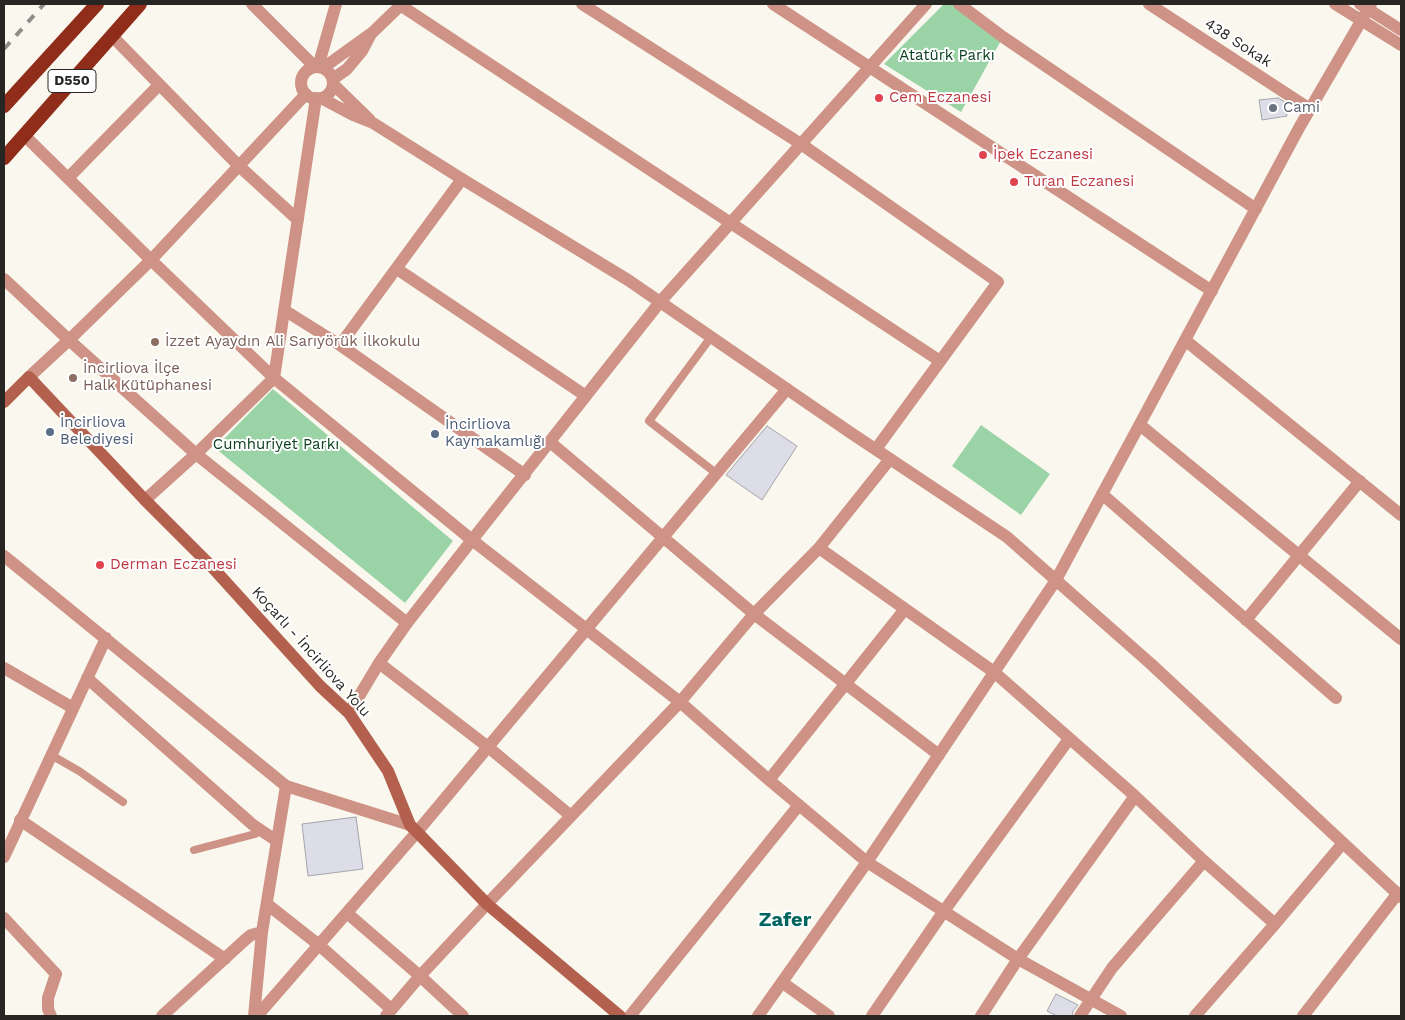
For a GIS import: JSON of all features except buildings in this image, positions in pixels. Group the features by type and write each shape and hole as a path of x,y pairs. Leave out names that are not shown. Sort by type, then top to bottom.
{"highway":[{"name":"D550","path":"4,106 96,4"},
{"name":"D550","path":"4,158 140,4"}],"main road":[{"path":"4,402 29,377"},
{"name":"Koçarlı - İncirliova Yolu","path":"29,377 145,500 213,568 320,686 349,713 388,771 413,829 487,904 620,1016"}],"street":[{"path":"252,4 319,67 331,74 333,82 374,123"},
{"path":"319,67 336,4"},
{"path":"582,4 801,144 998,282 876,449"},
{"path":"773,4 1212,291"},
{"path":"349,713 407,623 660,302 926,4"},
{"path":"959,4 1003,37 1256,209"},
{"name":"438 Sokak","path":"1149,4 1310,108"},
{"path":"1335,4 1401,45"},
{"path":"940,361 401,5 373,32 319,67 305,73 302,78 303,89 314,97 374,123 628,280 1007,537 1151,664 1400,895 1303,1016"},
{"path":"758,1016 867,862 1056,580 1310,108 1362,21 1366,6 1401,30"},
{"path":"29,377 151,260 239,166 314,97 329,93 333,82 362,51 373,32"},
{"path":"112,36 239,166 298,220"},
{"path":"68,178 159,85"},
{"path":"145,500 196,454 274,378 314,97"},
{"path":"24,135 274,378 472,540 680,702 867,862 1018,959 1121,1016"},
{"path":"340,345 462,179"},
{"path":"397,268 586,396"},
{"path":"4,279 196,454 407,623"},
{"path":"284,310 340,345 525,475"},
{"path":"1185,340 1401,514"},
{"path":"255,1016 347,913 413,829 488,747 787,389"},
{"path":"1140,424 1401,639"},
{"path":"550,442 754,614 939,755"},
{"path":"267,904 319,945 389,1013 420,976 487,904 680,702 754,614 819,548 890,459"},
{"path":"1246,620 1360,481"},
{"path":"1102,494 1336,698"},
{"path":"819,548 994,672 1275,924"},
{"path":"4,556 286,786 413,829"},
{"path":"769,780 905,608"},
{"path":"4,857 7,840 20,820 106,638"},
{"path":"380,663 488,747 571,816"},
{"path":"4,668 73,708"},
{"path":"87,678 260,831 277,841"},
{"path":"872,1016 944,911 1069,739"},
{"path":"255,1016 262,932 286,786"},
{"path":"981,1016 1018,959 1134,796"},
{"path":"630,1016 799,805"},
{"path":"20,820 224,959"},
{"path":"1195,1016 1343,843"},
{"path":"1080,1016 1112,968 1204,861"},
{"path":"347,913 463,1016"},
{"path":"4,918 56,974 48,998 50,1016"},
{"path":"162,1016 252,935 262,932"},
{"path":"783,983 829,1016"}],"lane":[{"path":"711,337 649,421 717,474"},
{"path":"51,755 87,776 123,802"},
{"path":"194,850 260,831"}],"green space":[{"name":"Atatürk Parkı","path":"944,4 959,4 1003,37 961,112 884,64"},
{"name":"Cumhuriyet Parkı","path":"273,389 453,541 405,603 215,448"},
{"path":"981,425 1050,474 1021,515 952,466"}],"railway":[{"path":"4,49 44,4"}],"place":[{"name":"Cem Eczanesi","path":"879,98"},
{"name":"Cami","path":"1273,108"},
{"name":"İpek Eczanesi","path":"983,155"},
{"name":"Turan Eczanesi","path":"1014,182"},
{"name":"İzzet Ayaydın Ali Sarıyörük İlkokulu","path":"155,342"},
{"name":"İncirliova İlçe Halk Kütüphanesi","path":"73,378"},
{"name":"İncirliova Belediyesi","path":"50,432"},
{"name":"İncirliova Kaymakamlığı","path":"435,434"},
{"name":"Derman Eczanesi","path":"100,565"}],"district":[{"name":"Zafer","path":"785,920"}]}
